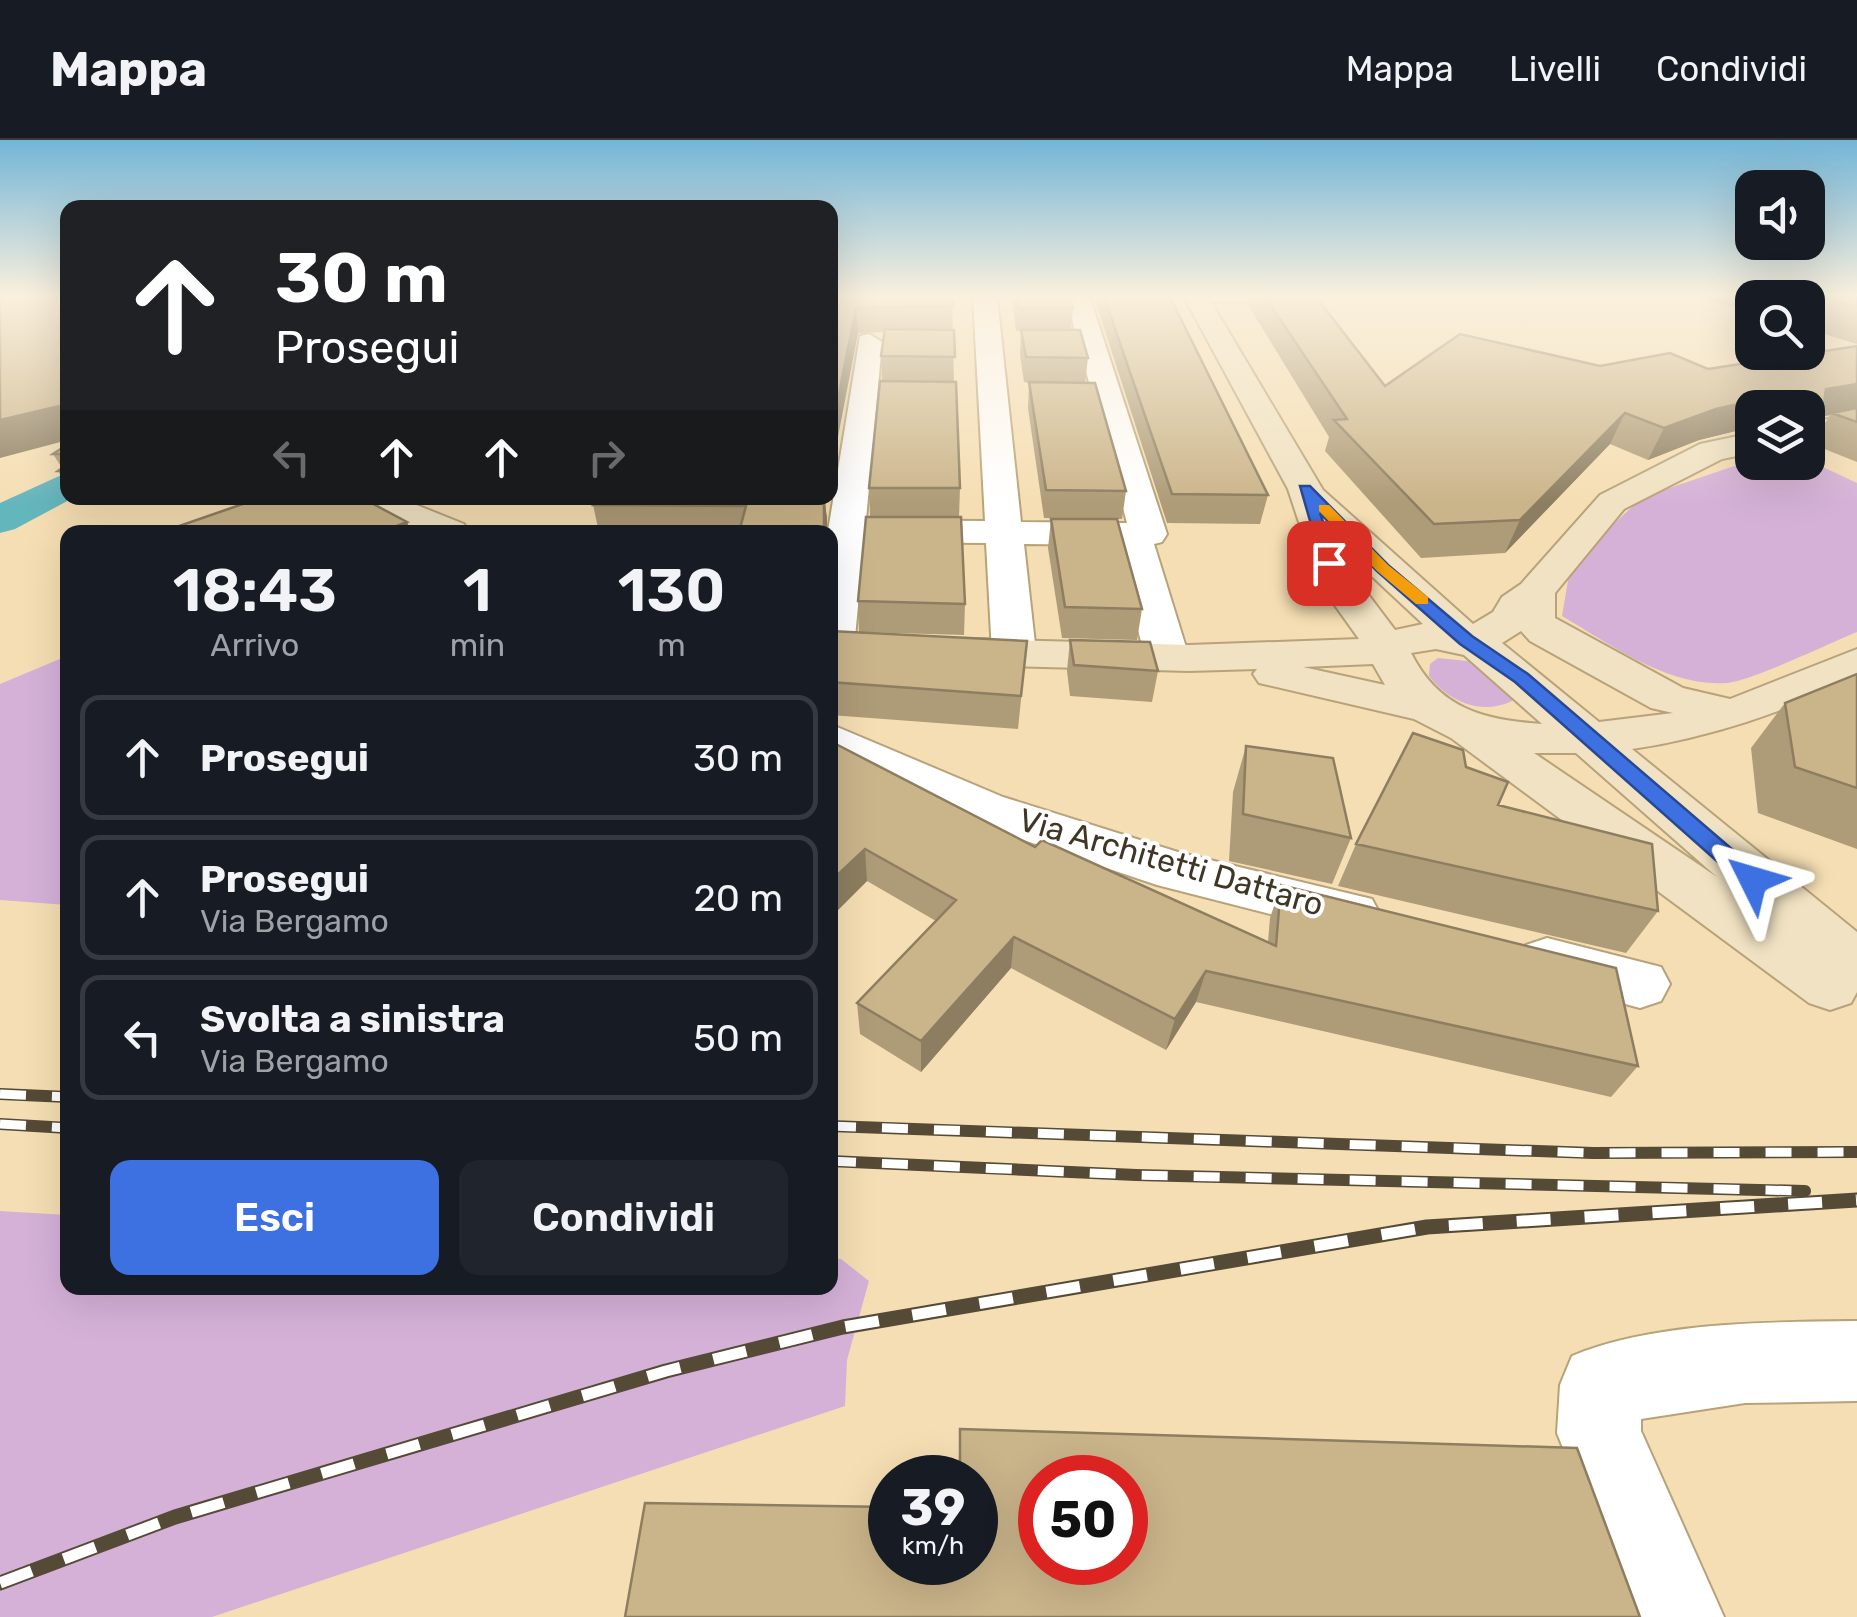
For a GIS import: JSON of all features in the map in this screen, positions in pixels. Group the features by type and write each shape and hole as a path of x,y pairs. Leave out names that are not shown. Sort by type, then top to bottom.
{"main road":[{"path":"1236,366 1305,489 1329,563 1363,620 1388,650 1403,680 1453,721 1857,1004"},
{"path":"1825,429 1857,422"},
{"path":"838,648 1178,658 1388,650 1397,642 1422,638 1470,642 1511,619 1612,502 1712,451 1735,446"},
{"path":"1305,489 1382,568 1470,642 1506,665 1857,966"},
{"path":"394,505 435,525"},
{"path":"1278,652 1310,609 1329,563"},
{"path":"1412,592 1470,603 1526,599"},
{"path":"1526,599 1534,620 1545,632 1668,698 1731,714"},
{"path":"1178,658 1506,735 1588,739 1731,714 1857,662"},
{"path":"1453,721 1492,726 1542,697"}],"street":[{"path":"838,599 848,517 851,404 867,366"},
{"path":"990,366 1014,653"},
{"path":"1098,366 1140,534 1178,658"},
{"path":"851,404 900,394"},
{"path":"956,394 1031,395"},
{"path":"1069,396 1107,396"},
{"path":"815,505 848,517 1004,532 1140,534"},
{"name":"Via Architetti Dattaro","path":"838,742 1002,814 1176,870 1408,927"},
{"path":"1504,950 1640,984"},
{"path":"1677,1617 1600,1433 1601,1385 1745,1363 1857,1360"}],"shaded area":[{"path":"1735,466 1735,480 1825,480 1825,468 1857,483 1857,632 1737,681 1704,682 1640,662 1562,616 1571,563 1643,497"},
{"path":"1438,658 1477,662 1513,690 1512,701 1489,707 1455,699 1429,676 1430,664"},
{"path":"60,659 60,904 0,900 0,684"},
{"path":"0,1211 60,1215 60,1295 838,1295 838,1259 869,1281 847,1360 845,1406 212,1617 0,1617"}],"building":[{"path":"0,366 60,366 60,406 0,420"},
{"path":"838,366 845,366 838,399"},
{"path":"1128,366 1204,366 1268,495 1172,494"},
{"path":"1311,366 1369,366 1385,386 1414,366 1708,369 1735,366 1735,370 1825,370 1825,366 1857,366 1857,384 1826,389 1825,396 1825,390 1735,390 1735,405 1664,428 1625,413 1520,520 1434,524 1334,420 1347,419"},
{"path":"880,381 956,382 960,488 869,488"},
{"path":"1029,382 1095,383 1126,491 1046,490"},
{"path":"1857,408 1857,422 1832,413"},
{"path":"240,505 375,505 407,522 399,525 182,525"},
{"path":"593,505 824,505 824,525 741,525 746,506"},
{"path":"866,517 961,517 965,604 858,601"},
{"path":"1051,519 1117,519 1142,609 1065,607"},
{"path":"838,631 1027,641 1021,696 838,683"},
{"path":"1070,640 1150,642 1158,671 1074,665"},
{"path":"1857,674 1857,788 1795,767 1785,703"},
{"path":"1413,733 1463,750 1466,767 1508,782 1498,805 1652,844 1658,911 1356,844"},
{"path":"838,745 1035,847 1042,840 1276,946 1281,885 1616,968 1638,1066 1206,971 1175,1019 1014,937 921,1041 857,1003 956,900 865,849 838,874"},
{"path":"1246,746 1333,758 1351,838 1243,814"},
{"path":"960,1429 1577,1448 1640,1617 625,1617 645,1503 868,1507 868,1585 998,1585 998,1455 960,1455"}],"waterway":[{"path":"0,520 60,488"}],"railway":[{"path":"0,1094 60,1097"},
{"path":"0,1124 60,1128"},
{"path":"838,1126 1593,1153 1857,1152"},
{"path":"838,1161 1136,1175 1805,1191"},
{"path":"0,1583 175,1517 666,1371 843,1327 1427,1227 1857,1200"}],"slow traffic":[{"path":"1324,508 1382,568 1422,601"}],"route":[{"path":"1329,563 1305,489 1382,568 1466,640 1522,678 1753,880"}]}
